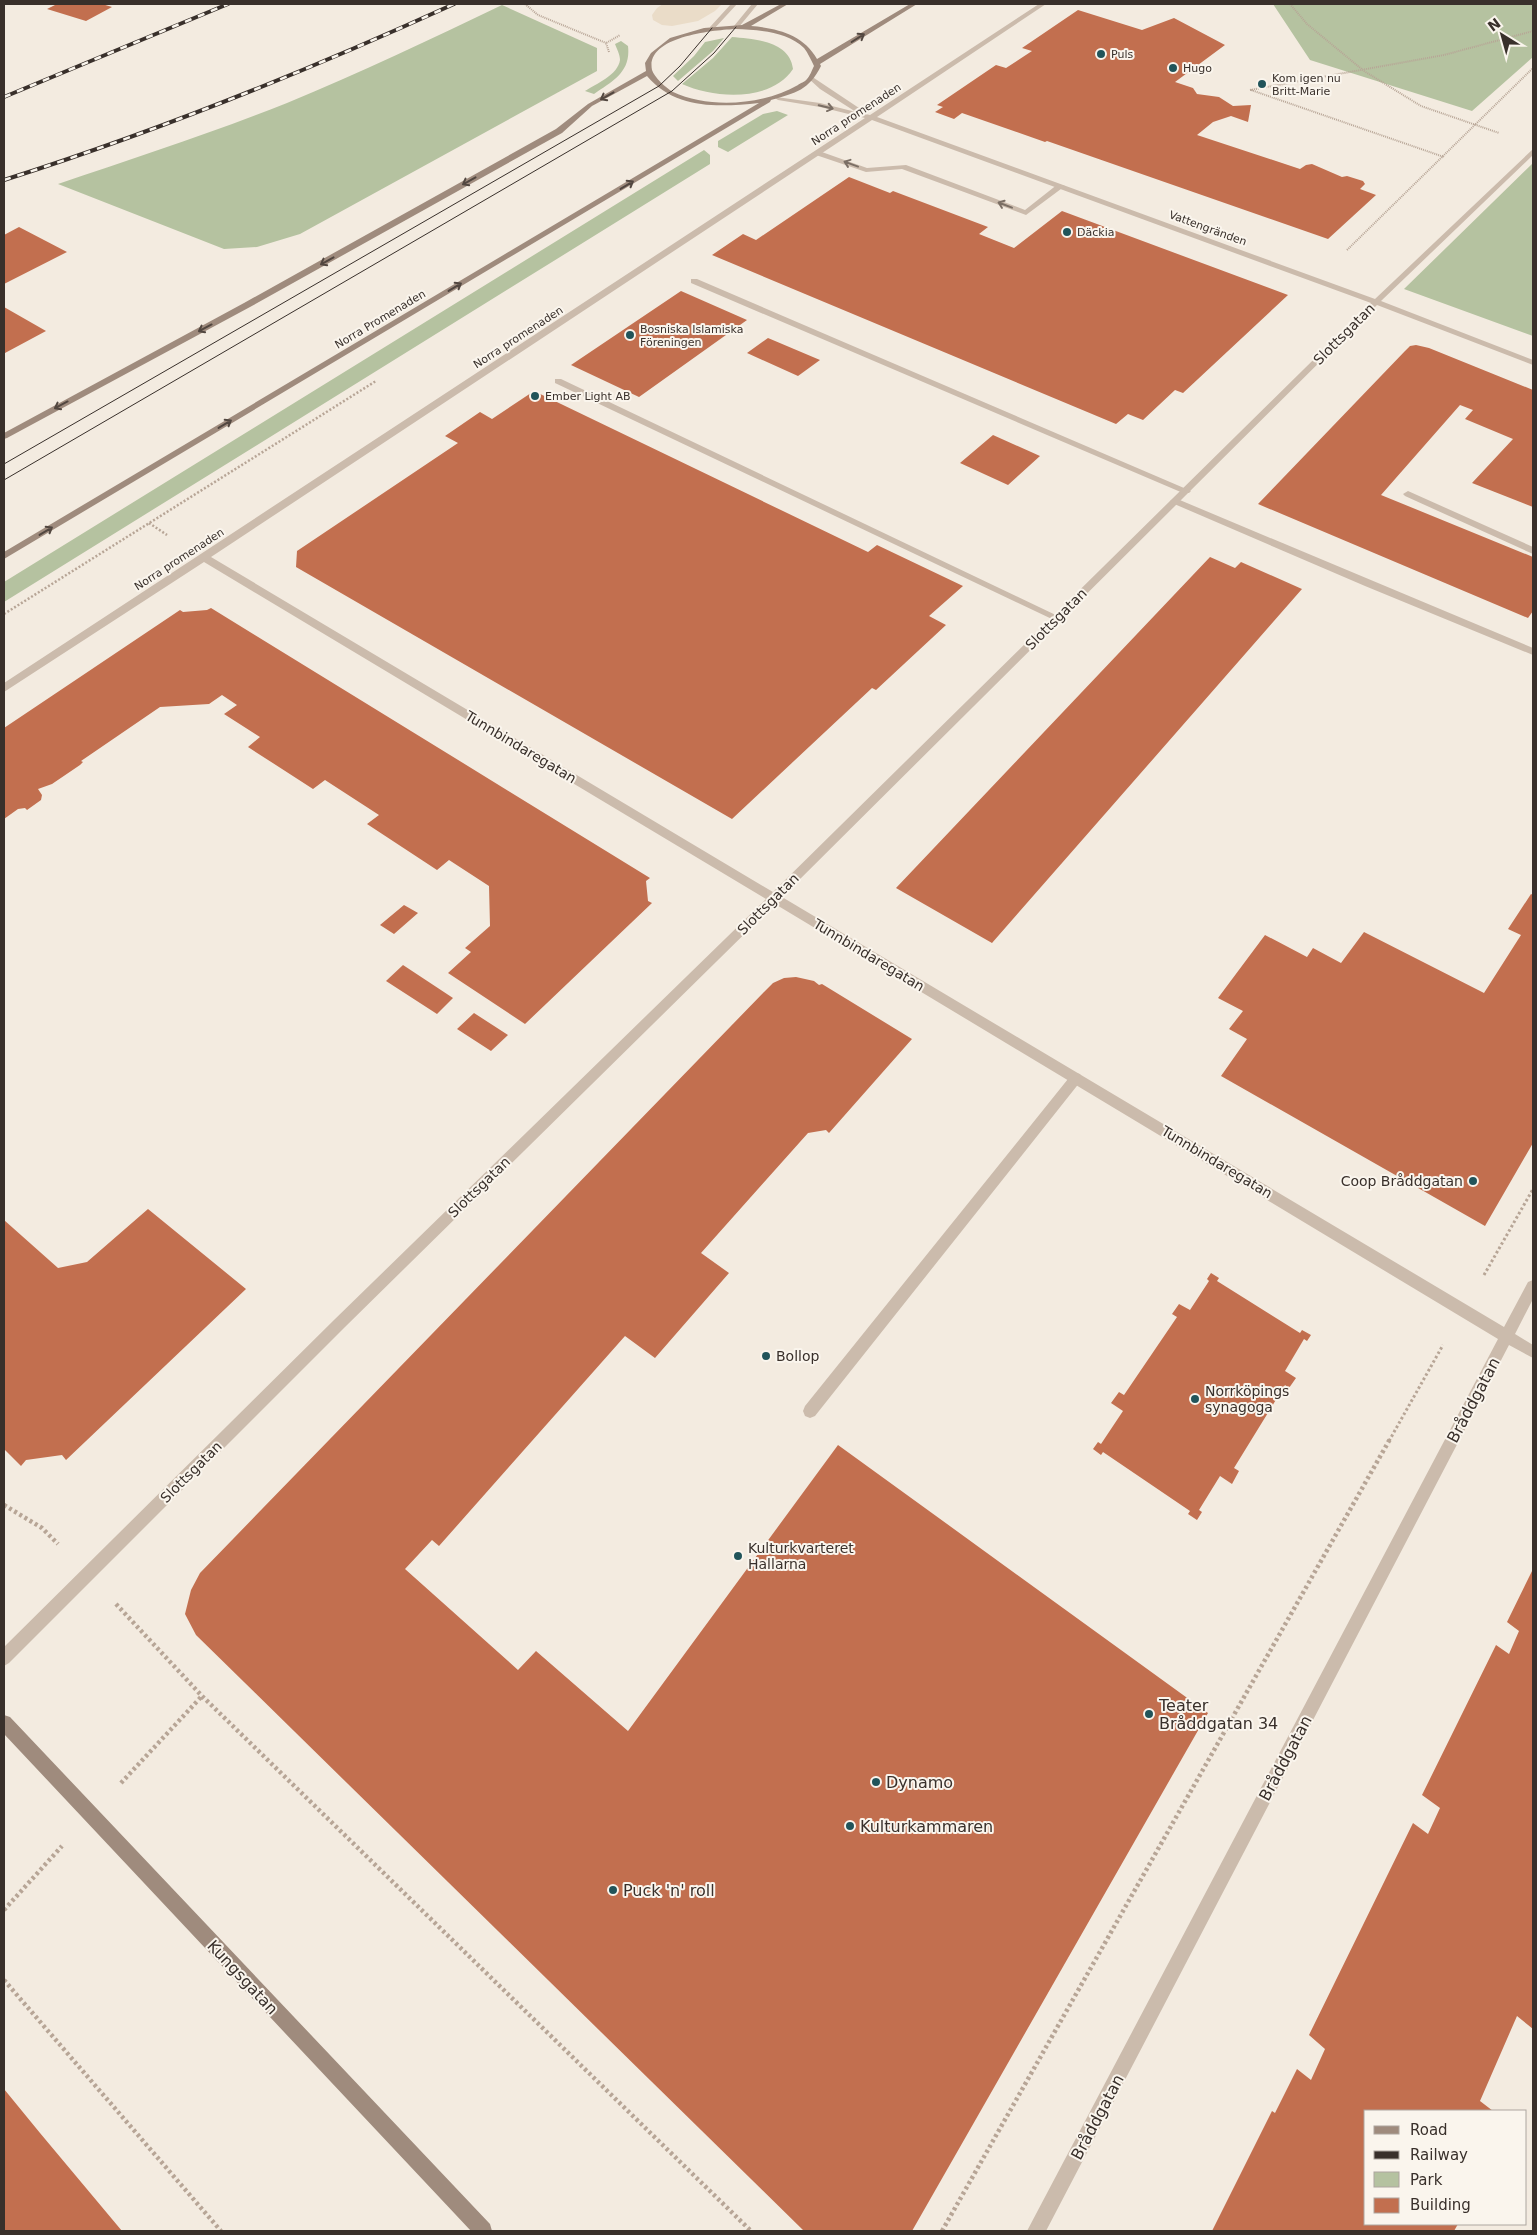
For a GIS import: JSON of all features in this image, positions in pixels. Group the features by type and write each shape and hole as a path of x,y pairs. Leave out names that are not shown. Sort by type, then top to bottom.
{"main road":[{"path":"740,27 785,4"},
{"path":"816,64 808,49 790,37 761,29 740,27 712,28 677,37 658,48 651,56 648,64 649,72 653,79 665,89 694,101 723,104 768,101 798,90 811,78 816,64 914,4"},
{"path":"4,436 248,305 559,130 590,105 649,72"},
{"name":"Norra Promenaden","path":"4,556 768,101"},
{"name":"Kungsgatan","path":"4,1723 482,2231"}],"street":[{"path":"712,28 734,4"},
{"path":"740,27 755,4"},
{"name":"Norra promenaden","path":"4,688 873,118 1043,4"},
{"name":"Vattengränden","path":"811,78 822,88 873,118"},
{"name":"Vattengränden","path":"778,98 820,105 873,118 1376,302 1533,363"},
{"name":"Slottsgatan","path":"4,1658 339,1324 774,898 1376,302 1533,151"},
{"path":"819,153 866,170 903,166 1026,213 1061,186"},
{"path":"694,281 1186,490"},
{"path":"558,381 1057,618"},
{"path":"1408,494 1533,551"},
{"path":"1175,501 1533,652"},
{"name":"Tunnbindaregatan","path":"204,558 1464,1309 1533,1352"},
{"path":"810,1410 1076,1078"},
{"name":"Bråddgatan","path":"1036,2231 1533,1286"}],"path":[{"path":"525,4 538,15 606,43"},
{"path":"1290,4 1307,24 1364,71 1421,106 1505,135"},
{"path":"1444,157 1250,90 1364,71 1444,55 1533,30"},
{"path":"1316,280 1477,125 1533,68"},
{"path":"942,2231 1533,1188"},
{"path":"4,1505 42,1528 88,1574 202,1696 751,2231"},
{"path":"4,1980 221,2231"}],"green space":[{"path":"1273,4 1533,4 1533,57 1472,111 1310,60"},
{"path":"502,5 597,48 597,71 300,234 257,247 224,249 58,184 202,135 287,103 368,68"},
{"path":"732,37 770,43 778,47 785,52 793,69 783,80 771,87 742,95 710,93 682,84 713,58"},
{"path":"724,38 713,51 678,81 673,76 694,56 705,42"},
{"path":"621,41 628,46 627,63 624,69 614,80 594,94 585,91 611,75 615,70 620,60 615,44"},
{"path":"777,111 788,115 728,152 718,147 718,141 763,114"},
{"path":"704,150 710,155 710,164 4,602 4,582"},
{"path":"1533,163 1533,336 1404,289"}],"shaded area":[{"path":"663,4 722,4 715,11 698,21 672,26 662,25 653,20 652,15"}],"building":[{"path":"57,4 102,4 112,7 86,21 47,9"},
{"path":"1078,10 1142,30 1174,18 1225,45 1175,82 1193,88 1197,94 1219,97 1233,106 1251,105 1248,122 1231,116 1213,122 1197,135 1300,169 1312,164 1342,177 1347,176 1363,181 1365,184 1360,189 1376,195 1328,239 962,113 954,119 935,112 943,107 937,105 996,65 1006,68 1032,51 1022,48"},
{"path":"849,177 890,193 893,191 988,227 979,234 1014,248 1062,211 1288,295 1183,393 1175,390 1143,420 1128,414 1116,424 712,255 743,234 756,240"},
{"path":"19,227 67,252 4,284 4,235"},
{"path":"681,291 747,320 639,397 571,365"},
{"path":"4,307 46,331 5,353"},
{"path":"768,338 820,360 798,376 747,353"},
{"path":"1416,345 1429,348 1533,390 1533,507 1472,483 1513,439 1465,419 1473,410 1460,405 1381,495 1533,557 1533,611 1528,618 1258,504 1405,351 1410,346"},
{"path":"534,391 868,552 877,545 963,586 929,616 946,625 876,690 872,688 732,819 296,567 297,551 458,443 445,436 480,412 492,419"},
{"path":"993,435 1040,456 1008,485 960,463"},
{"path":"1210,557 1235,568 1241,562 1302,589 992,943 896,888"},
{"path":"211,608 650,878 646,881 648,901 652,903 525,1024 448,973 471,952 465,948 490,926 489,886 449,860 437,870 367,824 379,815 325,780 313,789 248,747 260,737 224,714 237,705 222,695 209,704 160,707 81,761 83,762 80,765 52,784 38,789 42,795 41,800 27,810 25,808 18,809 4,819 4,728 180,610 183,612"},
{"path":"1531,894 1533,895 1533,1143 1485,1226 1221,1076 1247,1039 1229,1029 1243,1011 1218,998 1265,935 1307,957 1313,948 1341,963 1364,932 1484,993 1521,935 1508,929"},
{"path":"404,905 418,913 394,934 380,925"},
{"path":"403,965 453,998 437,1014 386,981"},
{"name":"Kulturkammaren","path":"796,977 814,981 819,985 822,984 912,1039 829,1133 826,1130 808,1133 701,1253 729,1273 655,1358 625,1336 439,1546 432,1540 405,1569 518,1670 536,1651 628,1731 838,1445 1208,1713 912,2231 804,2231 196,1635 185,1614 191,1590 200,1573 773,983 784,978"},
{"path":"474,1013 508,1035 491,1051 457,1029"},
{"path":"148,1209 246,1289 66,1460 62,1455 26,1460 21,1466 4,1449 4,1220 58,1268 87,1262"},
{"name":"Norrköpings synagoga","path":"1211,1273 1219,1278 1217,1281 1300,1333 1302,1330 1311,1335 1307,1341 1304,1339 1285,1371 1296,1378 1289,1388 1285,1385 1234,1468 1239,1471 1232,1484 1220,1476 1199,1510 1202,1512 1197,1520 1188,1514 1190,1511 1103,1452 1101,1455 1093,1449 1098,1442 1101,1444 1123,1411 1111,1403 1119,1392 1124,1395 1177,1317 1172,1314 1179,1304 1190,1310 1209,1281 1207,1279"},
{"path":"1533,1569 1533,2029 1517,2016 1480,2101 1492,2110 1364,2110 1364,2225 1457,2225 1454,2231 1212,2231 1272,2111 1275,2113 1297,2069 1311,2080 1325,2049 1309,2035 1413,1823 1428,1834 1440,1808 1422,1795 1496,1645 1509,1654 1519,1631 1507,1622"},
{"path":"4,2089 40,2133 122,2231 4,2231"}],"tram line":[{"path":"4,480 672,91 714,53 736,27"},
{"path":"4,464 659,86 680,66 712,28"}],"railway":[{"path":"4,97 228,4"},
{"path":"4,180 119,141 232,99 454,4"}],"place":[{"name":"Puls","path":"1101,54"},
{"name":"Hugo","path":"1173,68"},
{"name":"Kom igen nu Britt-Marie","path":"1262,84"},
{"name":"Däckia","path":"1067,232"},
{"name":"Bosniska Islamiska Föreningen","path":"630,335"},
{"name":"Ember Light AB","path":"535,396"},
{"name":"Coop Bråddgatan","path":"1473,1181"},
{"name":"Bollop","path":"766,1356"},
{"name":"Norrköpings synagoga","path":"1195,1399"},
{"name":"Kulturkvarteret Hallarna","path":"738,1556"},
{"name":"Teater Bråddgatan 34","path":"1149,1714"},
{"name":"Dynamo","path":"876,1782"},
{"name":"Kulturkammaren","path":"850,1826"},
{"name":"Puck 'n' roll","path":"613,1890"}]}
